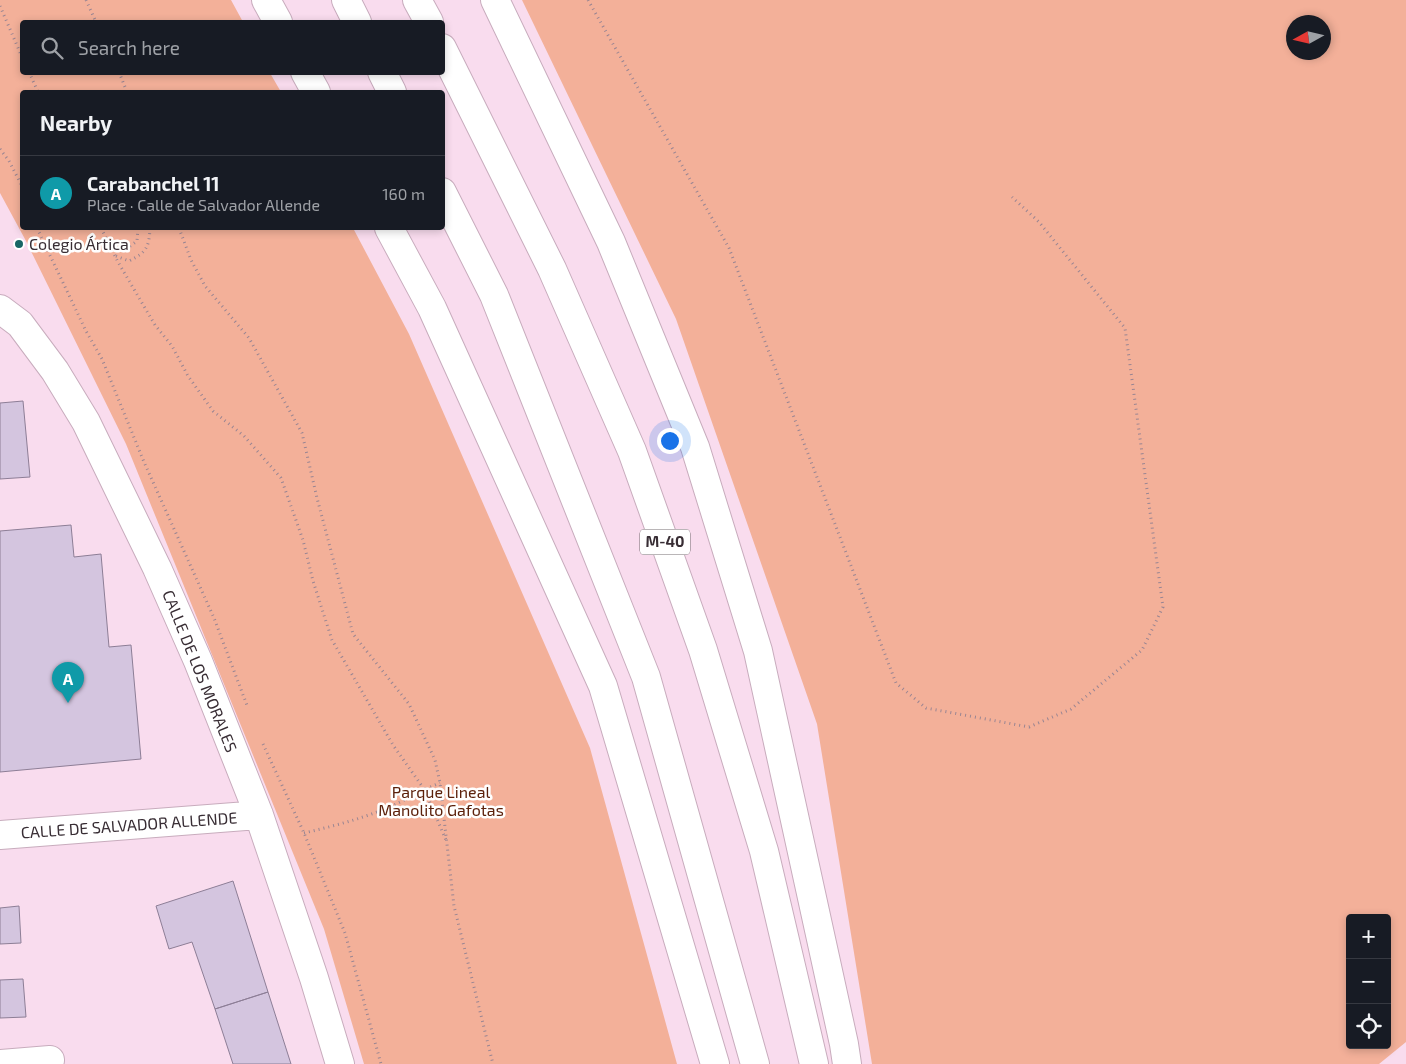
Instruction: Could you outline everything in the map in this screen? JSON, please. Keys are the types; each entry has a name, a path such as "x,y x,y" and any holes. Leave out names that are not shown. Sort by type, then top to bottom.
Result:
{"main road":[{"path":"266,0 277,20"},
{"path":"346,0 356,20"},
{"path":"417,0 429,20"},
{"path":"495,0 611,242 694,447 758,651 847,1064"},
{"name":"M-40","path":"445,54 552,269 632,451 703,650 764,851 814,1064"},
{"path":"307,75 315,90"},
{"path":"384,75 391,90"},
{"path":"445,198 494,295 646,677 755,1064"},
{"path":"389,230 432,308 603,686 715,1064"},
{"name":"CALLE DE LOS MORALES","path":"0,308 20,324 55,371 86,422 161,577 198,661 258,815 314,978 340,1064"},
{"name":"CALLE DE SALVADOR ALLENDE","path":"0,835 258,815"},
{"path":"1,1064 50,1060"}],"path":[{"path":"86,0 95,20"},
{"path":"588,0 729,248 896,683 926,708 1029,727 1071,709 1142,650 1163,607 1124,328 1039,222 1012,197"},
{"path":"0,6 20,52"},
{"path":"30,75 37,90"},
{"path":"120,75 126,90"},
{"path":"0,150 9,161 20,182"},
{"path":"38,230 86,331 102,359"},
{"path":"102,230 155,325 172,346 188,376 213,411 244,436 281,478 332,640 393,744 424,789 447,844"},
{"path":"108,240 119,249 129,247 137,241 138,230"},
{"path":"115,256 129,261 141,256 149,244 150,230"},
{"path":"180,230 191,260 205,286 249,338 302,433 353,634 409,704 435,760 440,784 454,906 492,1064"},
{"path":"304,833 346,823 393,805 424,789 440,784"}],"green space":[{"name":"Parque Lineal Manolito Gafotas","path":"0,0 231,0 242,20 20,20 20,75 271,75 280,90 20,90 20,230 0,193"},
{"path":"522,0 1406,0 1406,1042 1379,1064 872,1064 817,724 676,319"},
{"name":"Parque Lineal Manolito Gafotas","path":"20,230 354,230 409,334 590,748 677,1064 364,1064 324,929 126,444"}],"building":[{"path":"23,401 30,477 0,479 0,403"},
{"path":"71,525 74,557 101,554 109,647 131,645 141,759 0,772 0,531"},
{"path":"233,881 268,992 215,1009 192,942 169,949 156,906"},
{"path":"19,906 21,943 0,944 0,908"},
{"path":"23,979 26,1017 0,1018 0,980"},
{"path":"268,992 291,1064 233,1064 215,1009"}],"place":[{"name":"Colegio Ártica","path":"19,244"},
{"name":"Carabanchel 11","path":"68,703"}]}
